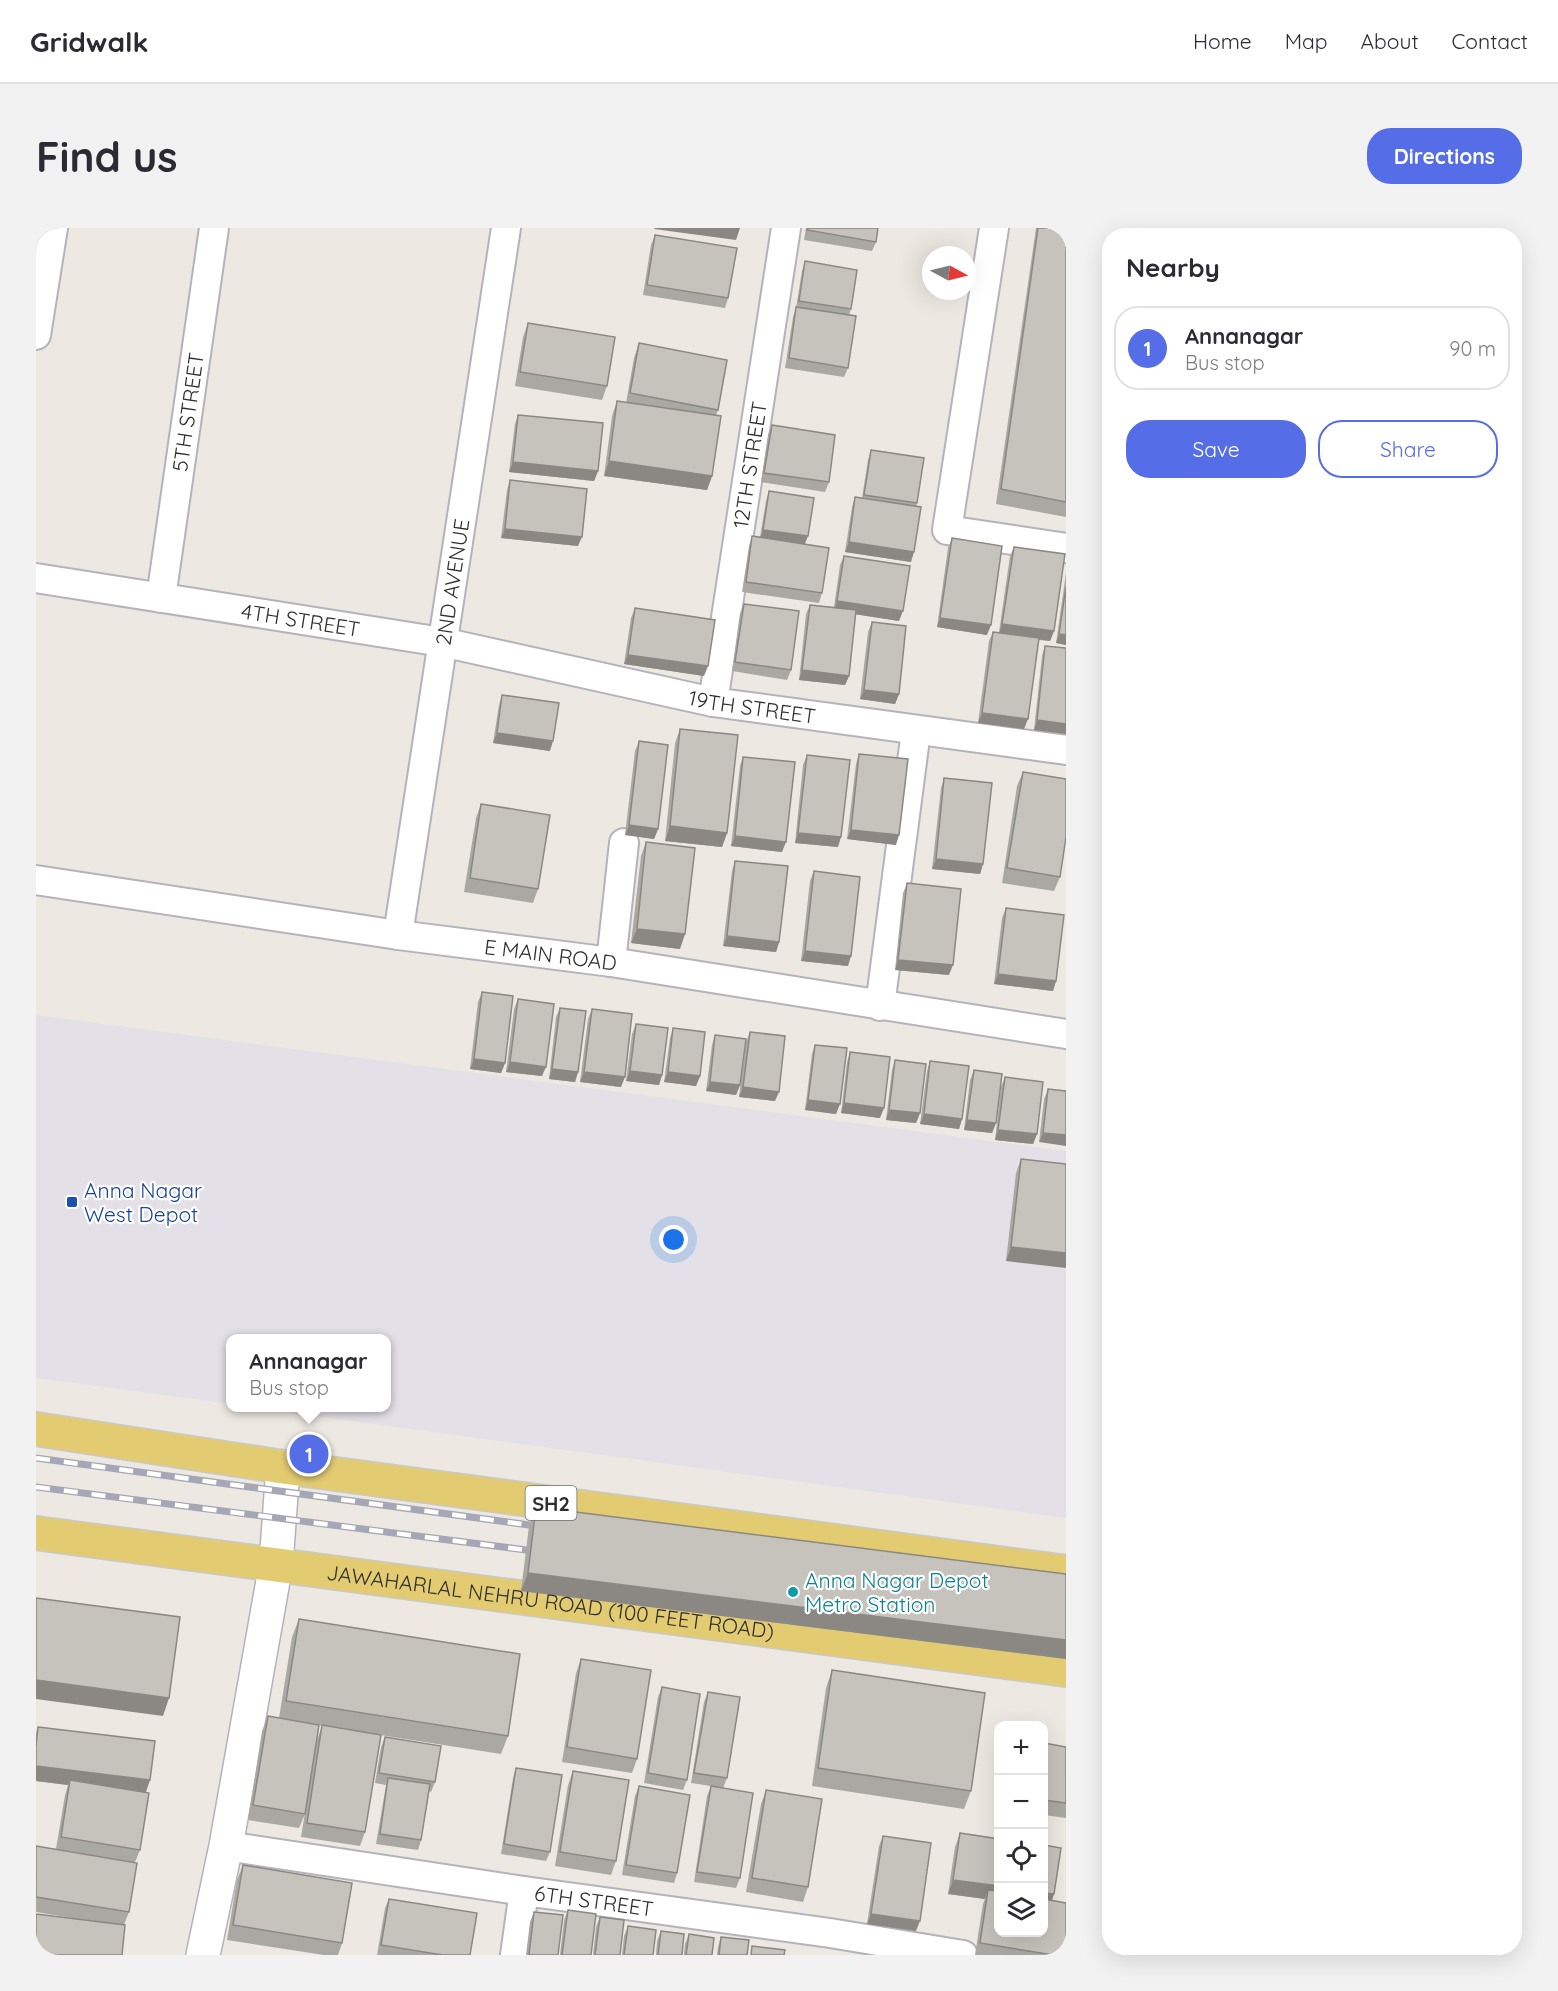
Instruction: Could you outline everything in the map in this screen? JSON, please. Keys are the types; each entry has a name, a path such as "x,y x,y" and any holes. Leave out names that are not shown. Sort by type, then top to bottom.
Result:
{"main road":[{"name":"SH2","path":"36,1429 283,1467 1066,1572"},
{"name":"JAWAHARLAL NEHRU ROAD (100 FEET ROAD)","path":"36,1533 1066,1670"}],"street":[{"path":"36,335 53,228"},
{"name":"5TH STREET","path":"161,598 214,228"},
{"name":"2ND AVENUE","path":"398,935 506,228"},
{"name":"12TH STREET","path":"713,702 786,228"},
{"path":"994,228 947,530 1066,548"},
{"path":"36,578 161,598"},
{"name":"4TH STREET","path":"161,598 442,642"},
{"name":"19TH STREET","path":"442,642 713,702 1066,750"},
{"path":"880,1006 916,731"},
{"path":"610,962 624,843"},
{"name":"E MAIN ROAD","path":"36,880 398,935 610,962 1066,1034"},
{"path":"203,1955 226,1846 276,1564 283,1467"},
{"name":"6TH STREET","path":"226,1846 524,1891 828,1944 963,1954"},
{"path":"515,1955 524,1891"}],"shaded area":[{"path":"36,1015 1066,1151 1066,1518 284,1412 391,1412 391,1334 226,1334 226,1403 36,1378"}],"building":[{"path":"808,228 878,228 876,242 807,230"},
{"path":"1038,228 1066,228 1066,502 1001,489"},
{"path":"655,235 737,248 728,298 647,285"},
{"path":"805,261 857,270 851,309 799,301"},
{"path":"796,307 856,316 848,368 789,358"},
{"path":"528,323 615,337 607,386 520,372"},
{"path":"639,343 727,360 718,410 630,393"},
{"path":"617,401 721,416 712,476 609,461"},
{"path":"518,415 603,423 598,471 513,462"},
{"path":"772,425 835,435 829,482 764,473"},
{"path":"871,450 924,458 917,503 864,495"},
{"path":"510,480 587,489 582,537 505,529"},
{"path":"769,491 814,498 808,536 763,530"},
{"path":"855,497 921,507 914,552 849,542"},
{"path":"752,536 829,548 822,593 746,582"},
{"path":"952,538 1002,546 991,625 940,618"},
{"path":"1014,547 1065,554 1054,631 1002,624"},
{"path":"844,556 910,566 903,611 837,601"},
{"path":"1066,587 1066,635 1059,634"},
{"path":"744,604 799,611 791,670 735,662"},
{"path":"810,605 856,610 849,676 802,670"},
{"path":"635,608 715,620 708,666 628,655"},
{"path":"872,622 906,626 899,694 864,690"},
{"path":"993,632 1039,638 1028,719 982,713"},
{"path":"1045,646 1066,648 1066,724 1037,720"},
{"path":"502,695 559,703 553,741 497,733"},
{"path":"680,729 738,735 727,833 670,826"},
{"path":"639,741 668,745 658,829 629,825"},
{"path":"859,754 908,759 899,835 851,830"},
{"path":"807,755 850,760 841,837 798,833"},
{"path":"743,757 795,762 786,842 735,836"},
{"path":"1023,772 1066,779 1066,837 1060,877 1007,868"},
{"path":"944,778 992,783 983,864 936,859"},
{"path":"481,804 550,815 538,889 470,878"},
{"path":"646,842 695,848 685,934 637,929"},
{"path":"735,861 788,866 779,942 727,936"},
{"path":"814,871 860,877 851,956 805,951"},
{"path":"907,883 961,889 953,965 898,960"},
{"path":"1006,908 1064,915 1056,981 998,974"},
{"path":"482,992 513,996 505,1063 474,1059"},
{"path":"518,999 554,1004 546,1067 510,1062"},
{"path":"560,1008 586,1011 578,1072 552,1069"},
{"path":"592,1009 632,1014 625,1077 584,1072"},
{"path":"636,1024 668,1028 662,1075 630,1071"},
{"path":"673,1028 705,1032 700,1076 668,1072"},
{"path":"750,1032 785,1036 779,1092 743,1087"},
{"path":"715,1035 746,1039 740,1085 710,1082"},
{"path":"815,1045 847,1048 840,1104 808,1100"},
{"path":"850,1052 890,1057 884,1108 844,1103"},
{"path":"895,1060 926,1064 920,1113 889,1110"},
{"path":"930,1061 969,1066 962,1119 924,1114"},
{"path":"974,1070 1002,1074 996,1123 967,1120"},
{"path":"1005,1077 1043,1082 1037,1134 998,1130"},
{"path":"1048,1089 1066,1091 1066,1135 1043,1133"},
{"path":"1021,1159 1066,1164 1066,1253 1011,1247"},
{"name":"Anna Nagar Depot Metro Station","path":"536,1507 1066,1574 1066,1640 528,1573"},
{"path":"36,1598 180,1617 169,1698 36,1680"},
{"path":"299,1619 520,1654 508,1736 286,1701"},
{"path":"581,1659 651,1670 637,1759 567,1747"},
{"path":"832,1670 985,1693 971,1791 818,1768"},
{"path":"662,1687 700,1694 687,1780 648,1773"},
{"path":"708,1692 740,1697 727,1778 694,1773"},
{"path":"268,1716 319,1725 305,1814 253,1805"},
{"path":"322,1725 381,1735 365,1832 307,1823"},
{"path":"38,1727 155,1741 150,1780 36,1766"},
{"path":"385,1737 441,1746 435,1782 379,1773"},
{"path":"1048,1744 1066,1747 1066,1803 1048,1801"},
{"path":"516,1768 562,1775 550,1852 504,1844"},
{"path":"573,1771 629,1780 616,1861 560,1852"},
{"path":"388,1778 430,1784 421,1840 380,1834"},
{"path":"70,1780 149,1793 140,1850 61,1837"},
{"path":"639,1786 690,1795 677,1873 626,1865"},
{"path":"711,1786 753,1793 740,1878 697,1872"},
{"path":"766,1790 822,1799 808,1887 752,1878"},
{"path":"960,1833 994,1838 994,1885 953,1880"},
{"path":"883,1836 931,1843 920,1921 871,1914"},
{"path":"36,1846 137,1863 129,1912 36,1897"},
{"path":"1048,1846 1061,1848 1054,1894 1048,1893"},
{"path":"243,1865 352,1883 342,1943 233,1925"},
{"path":"988,1890 994,1891 994,1937 1048,1937 1048,1900 1066,1903 1066,1955 980,1943"},
{"path":"389,1899 477,1913 470,1955 442,1955 381,1945"},
{"path":"568,1910 596,1914 591,1955 562,1955"},
{"path":"534,1912 563,1915 558,1955 529,1955"},
{"path":"36,1914 125,1925 122,1955 36,1955"},
{"path":"600,1917 624,1920 620,1955 595,1955"},
{"path":"628,1926 656,1930 653,1955 624,1955"},
{"path":"661,1931 684,1934 682,1955 658,1955"},
{"path":"689,1934 714,1938 712,1955 686,1955"},
{"path":"721,1937 749,1940 747,1955 719,1955"},
{"path":"752,1946 785,1950 784,1955 751,1955"}],"railway":[{"path":"36,1458 544,1527"},
{"path":"36,1487 542,1552"}],"place":[{"name":"Anna Nagar West Depot","path":"72,1202"},
{"name":"Annanagar","path":"309,1454"},
{"name":"Anna Nagar Depot Metro Station","path":"793,1592"}]}
